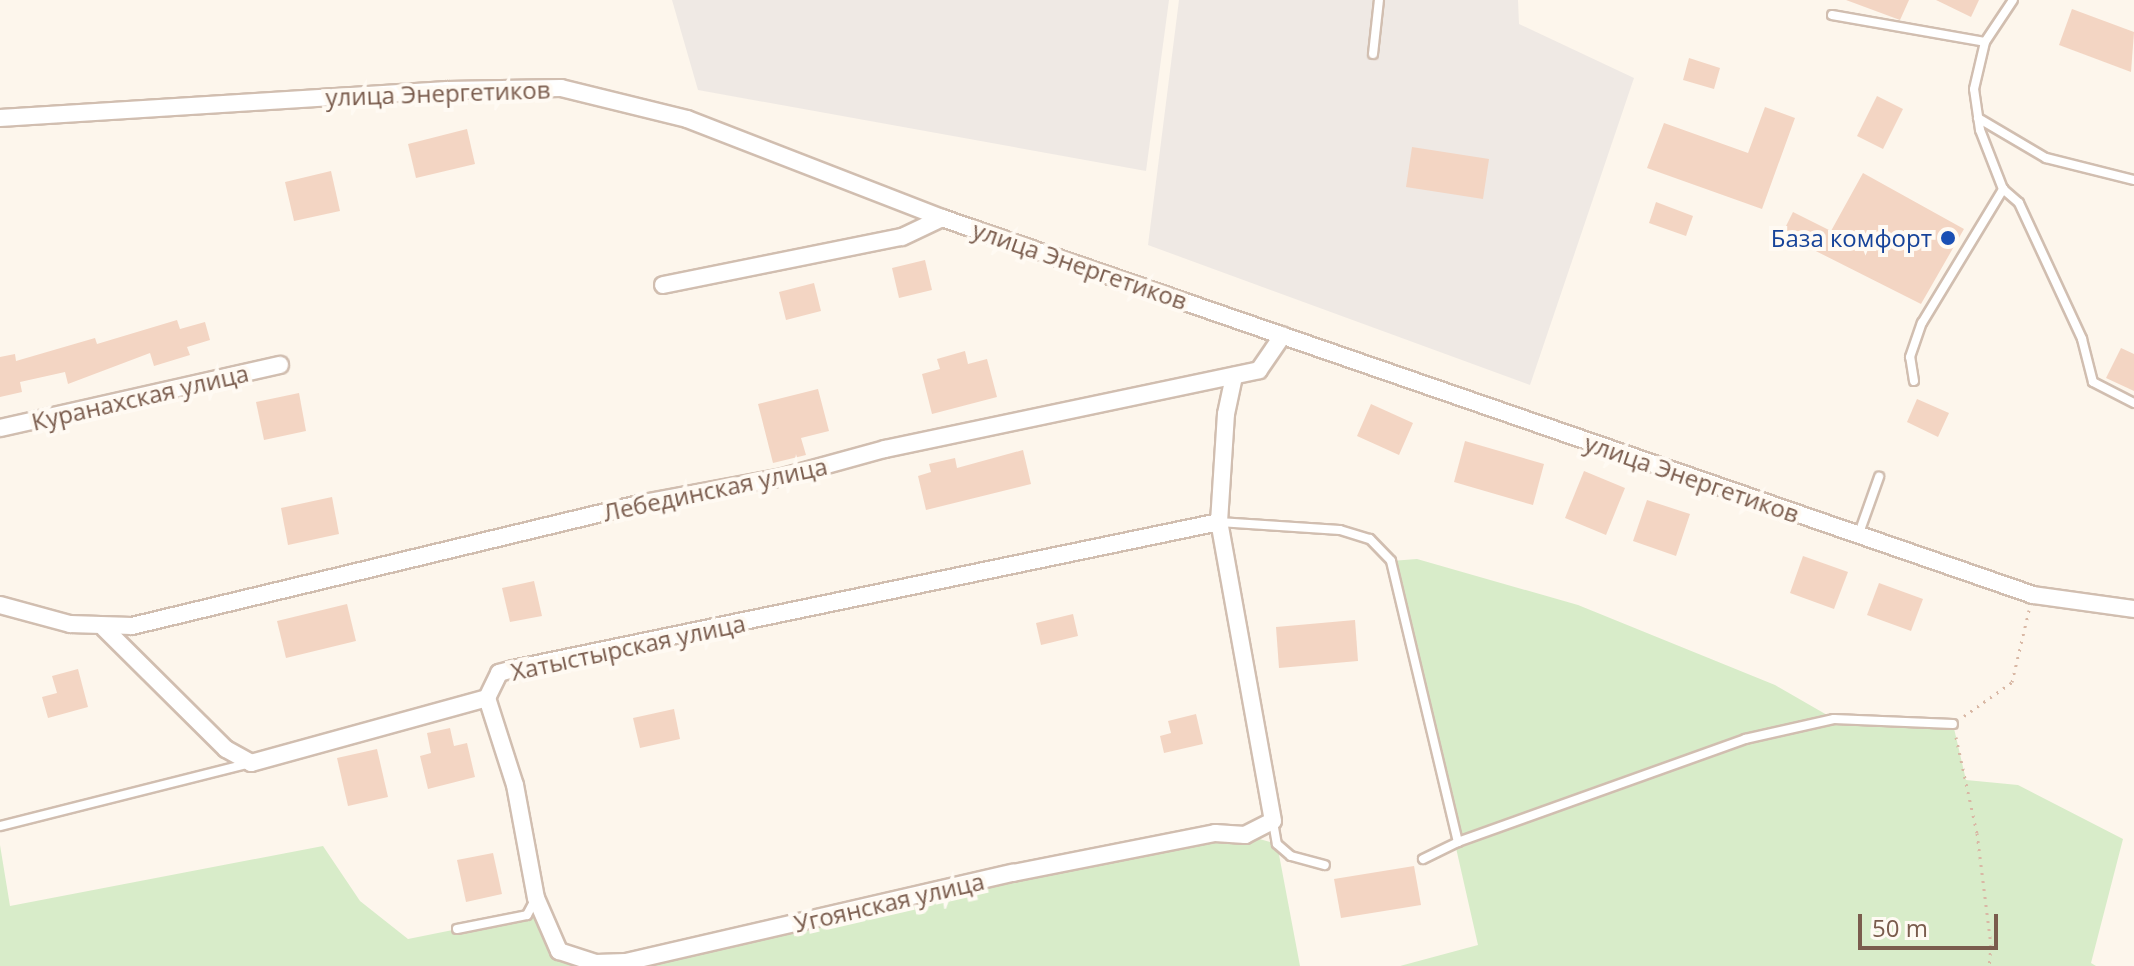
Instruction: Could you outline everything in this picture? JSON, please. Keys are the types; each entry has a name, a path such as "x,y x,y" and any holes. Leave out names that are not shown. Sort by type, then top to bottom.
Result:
{"street":[{"name":"улица Энергетиков","path":"0,118 447,90 561,88 687,119 942,218 2033,595 2134,609"},
{"path":"663,285 902,237 942,218"},
{"name":"Лебединская улица","path":"0,605 104,628 132,626 643,503 783,477 885,449 1259,370 1283,335"},
{"name":"Куранахская улица","path":"0,428 280,365"},
{"path":"1234,376 1226,414 1219,522 1273,821"},
{"name":"Хатыстырская улица","path":"251,763 487,698 499,673 513,669 1219,522"},
{"path":"104,628 226,749 251,763"},
{"path":"487,698 515,785 536,898"},
{"name":"Угоянская улица","path":"536,898 559,951 596,963 626,964 1013,873 1215,833 1245,835 1273,821"}],"lane":[{"path":"1373,54 1379,0"},
{"path":"2013,0 1985,42 1974,89 1978,118 2003,189 2019,203 2082,339 2093,382 2134,403"},
{"path":"1832,15 1985,42"},
{"path":"1978,118 2046,158 2134,180"},
{"path":"1914,381 1910,357 1922,323 2003,189"},
{"path":"1858,536 1879,477"},
{"path":"1219,522 1340,530 1370,539 1391,561 1458,842"},
{"path":"1423,859 1458,842 1745,739 1834,719 1953,724"},
{"path":"0,826 251,763"},
{"path":"1273,821 1277,844 1291,856 1325,865"},
{"path":"457,929 527,915 536,898"}],"path":[{"path":"1989,966 1991,945 1977,833 1953,724 2012,682 2033,595"}],"shaded area":[{"path":"672,0 1169,0 1146,171 698,90"},
{"path":"1179,0 1518,0 1519,24 1634,78 1530,385 1148,245"}],"green space":[{"path":"1417,559 1578,605 1775,685 1834,719 1953,724 1966,780 2018,785 2123,839 2091,963 2096,966 1400,966 1478,945 1391,561"},
{"path":"1245,835 1277,844 1300,966 0,966 0,845 10,906 323,846 360,901 408,939 527,915 536,898 559,951 596,963"}],"building":[{"path":"1846,0 1909,0 1900,20"},
{"path":"1936,0 1979,0 1971,17"},
{"path":"2072,9 2134,32 2131,72 2059,45"},
{"path":"1689,58 1720,68 1714,89 1683,80"},
{"path":"1877,96 1903,109 1883,149 1857,136"},
{"path":"1765,107 1795,118 1762,209 1647,168 1664,123 1748,153"},
{"path":"467,129 475,164 416,178 408,144"},
{"path":"1412,147 1489,159 1483,199 1406,187"},
{"path":"331,171 340,211 294,221 285,182"},
{"path":"1863,173 1964,229 1921,304 1782,234 1793,212 1831,231"},
{"path":"1656,202 1693,216 1686,236 1649,223"},
{"path":"925,260 932,290 899,298 892,268"},
{"path":"814,283 821,311 786,320 779,292"},
{"path":"177,320 180,329 205,322 210,340 187,347 190,355 154,366 150,353 68,384 65,372 20,382 22,392 0,397 0,357 15,354 16,361 95,338 97,344"},
{"path":"2121,348 2134,354 2134,391 2106,378"},
{"path":"965,351 968,364 987,359 997,397 932,414 922,374 940,369 937,359"},
{"path":"818,389 829,431 801,438 806,455 773,463 758,404"},
{"path":"299,393 306,431 264,440 256,402"},
{"path":"1917,399 1949,413 1938,437 1907,422"},
{"path":"1371,404 1413,423 1399,455 1357,436"},
{"path":"1465,441 1544,464 1533,505 1454,482"},
{"path":"1023,450 1031,484 926,510 918,476 931,472 929,464 955,458 957,468"},
{"path":"1584,471 1625,488 1606,535 1565,518"},
{"path":"332,497 339,534 288,545 281,508"},
{"path":"1647,500 1690,514 1676,556 1633,541"},
{"path":"1803,556 1848,572 1834,609 1790,593"},
{"path":"534,581 542,616 510,622 502,588"},
{"path":"1879,583 1923,599 1911,631 1867,615"},
{"path":"347,604 356,641 286,658 277,621"},
{"path":"1073,614 1078,636 1041,645 1036,623"},
{"path":"1355,620 1358,661 1279,668 1276,627"},
{"path":"78,669 88,707 48,718 42,697 57,693 52,676"},
{"path":"674,709 680,739 640,748 633,718"},
{"path":"1196,714 1203,744 1164,753 1160,736 1171,733 1168,721"},
{"path":"450,728 454,746 467,743 475,777 428,789 420,756 431,753 427,733"},
{"path":"377,749 388,797 348,806 337,758"},
{"path":"493,853 502,894 466,902 457,860"},
{"path":"1414,866 1421,905 1341,918 1334,879"}],"place":[{"name":"База комфорт","path":"1948,238"}]}
